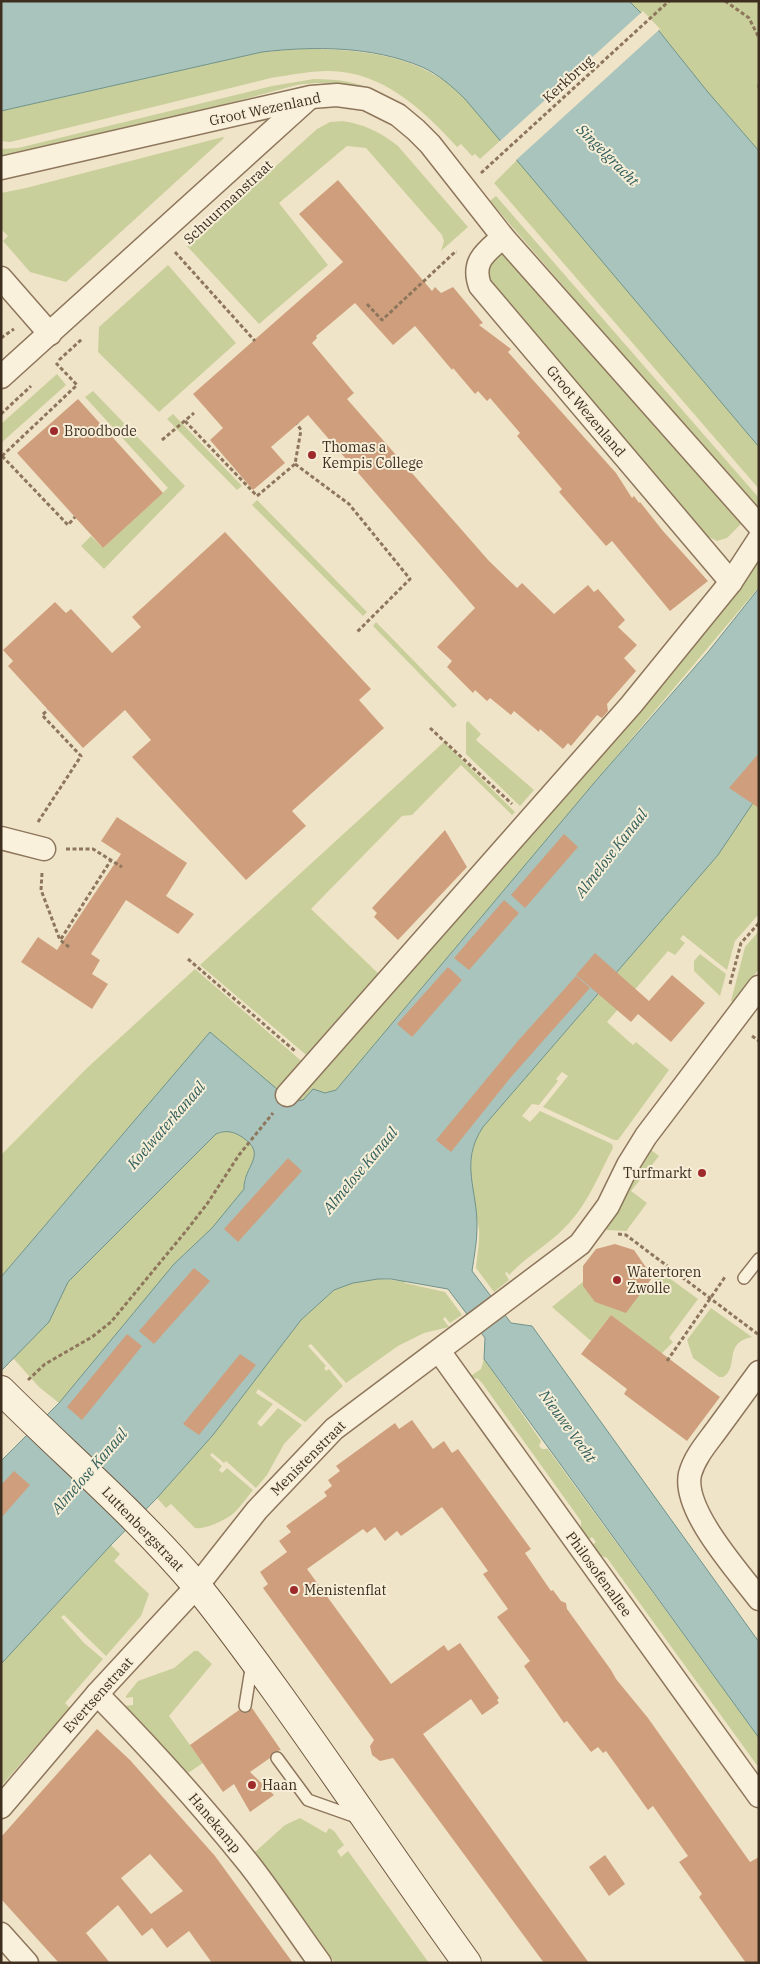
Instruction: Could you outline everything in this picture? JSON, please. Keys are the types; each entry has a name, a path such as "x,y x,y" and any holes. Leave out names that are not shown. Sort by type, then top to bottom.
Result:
{"main road":[{"name":"Luttenbergstraat","path":"4,1393 142,1525 197,1586"},
{"path":"197,1586 253,1659 467,1963"}],"street":[{"name":"Groot Wezenland","path":"1,168 311,97 337,95 366,99 398,115 430,144 504,237 759,526"},
{"name":"Schuurmanstraat","path":"1,377 311,97"},
{"path":"482,257 504,237"},
{"name":"Groot Wezenland","path":"482,257 477,270 480,286 731,582"},
{"path":"1,278 50,334"},
{"path":"288,1095 631,705 731,582 759,539"},
{"path":"1,838 34,846"},
{"path":"439,1351 580,1244 608,1206 628,1165 646,1136 759,987"},
{"name":"Menistenstraat","path":"197,1586 257,1510 334,1429 439,1351"},
{"name":"Philosofenallee","path":"439,1351 759,1796"},
{"path":"759,1372 698,1456 690,1475 690,1493 698,1516 759,1599"},
{"name":"Evertsenstraat","path":"1,1807 97,1694 197,1586"},
{"name":"Hanekamp","path":"97,1694 165,1765 208,1814 250,1866 320,1963"},
{"path":"1,1934 27,1963"}],"lane":[{"path":"744,1278 759,1259"},
{"path":"245,1706 253,1659"},
{"path":"277,1758 308,1800 367,1820"}],"path":[{"name":"Kerkbrug","path":"482,172 669,1"},
{"path":"725,1 749,18 759,38"},
{"path":"759,84 759,89"},
{"name":"Schuurmanstraat","path":"168,258 180,246"},
{"path":"175,251 255,340"},
{"path":"367,304 382,320 455,252 482,257"},
{"path":"52,367 88,334"},
{"path":"56,362 77,385 2,455 68,525 75,517"},
{"path":"1,414 32,384"},
{"path":"162,440 194,413"},
{"path":"185,421 257,496 295,464 301,430 297,424"},
{"path":"295,464 349,504 410,579 357,632"},
{"path":"48,710 42,715 81,756 34,846 41,890 60,940 69,947"},
{"path":"430,728 529,820"},
{"path":"34,846 93,849 122,868"},
{"path":"60,940 110,860"},
{"path":"188,959 313,1066"},
{"path":"4,1393 21,1386 45,1364 92,1337 111,1322 197,1218 248,1143 288,1095"},
{"path":"594,1226 607,1236 608,1234 626,1235 759,1336"},
{"path":"667,1361 727,1274"}],"green space":[{"path":"629,1 759,1 759,151 707,91 659,31"},
{"path":"302,49 362,52 402,61 420,68 438,77 455,89 501,140 480,159 475,154 472,156 461,144 457,147 416,107 384,85 348,73 328,71 307,72 271,78 10,142 1,141 1,111 262,52"},
{"path":"314,79 349,82 382,94 361,87 340,84 297,85 19,159 1,161 1,149 18,148 272,86"},
{"path":"342,121 372,129 398,146 468,227 441,251 444,241 442,235 366,148 347,146 279,203 328,265 259,324 187,246 317,129 330,122"},
{"path":"223,137 66,282 30,272 3,241 8,236 1,229 1,193"},
{"path":"517,160 759,447 759,489 494,183"},
{"path":"496,196 759,498 759,510 719,467 490,201"},
{"path":"500,249 744,521 727,538 717,541 705,535 487,279 487,274"},
{"path":"168,265 236,343 159,412 98,352 99,327"},
{"path":"57,374 66,385 1,443 1,424"},
{"path":"93,391 185,486 104,569 81,546 91,536 103,548 168,488 85,397"},
{"path":"173,414 242,486 237,490 167,419"},
{"path":"257,500 367,612 363,616 252,505"},
{"path":"759,557 759,587 336,1090 325,1093 313,1089 303,1100 291,1101"},
{"path":"376,622 457,705 453,708 373,626"},
{"path":"468,721 481,734 476,740 534,790 520,806 466,754 466,723"},
{"path":"444,742 515,812 512,815 461,765 412,815 402,816 311,909 381,976 311,1059 200,965"},
{"path":"759,794 759,914 735,941 727,970 683,935 680,939 685,943 675,955 668,951 607,1022 633,1045 636,1042 669,1070 618,1140 614,1140 543,1107 568,1076 562,1072 556,1079 558,1081 539,1105 532,1104 522,1116 530,1122 540,1111 612,1144 613,1148 589,1196 577,1214 556,1236 509,1275 507,1272 505,1273 509,1280 494,1292 476,1268 479,1229 472,1190 471,1164 473,1151 483,1127 718,855"},
{"path":"759,931 759,969 733,1003 731,1001 745,947"},
{"path":"700,954 726,974 720,996 694,971 694,961"},
{"path":"195,969 306,1065 280,1092 210,1032 1,1277 1,1155 87,1068"},
{"path":"227,1131 245,1138 252,1145 256,1154 244,1180 244,1189 212,1228 174,1264 59,1403 39,1387 13,1358 49,1322 68,1282 216,1134"},
{"path":"651,1150 659,1156 631,1191 647,1203 628,1231 606,1230"},
{"path":"661,1272 698,1299 669,1338 673,1342 661,1354 611,1315 591,1341 552,1307 590,1276 648,1288"},
{"path":"378,1279 404,1281 405,1283 445,1292 462,1315 450,1323 445,1317 443,1319 449,1327 424,1333 398,1346 346,1383 311,1344 308,1346 326,1366 324,1368 326,1371 329,1369 343,1386 305,1422 258,1389 256,1393 273,1404 257,1423 261,1427 278,1408 302,1425 284,1444 267,1475 256,1488 226,1461 224,1463 212,1453 210,1455 222,1466 219,1470 222,1473 227,1468 253,1490 238,1509 222,1521 210,1526 195,1528 171,1504 166,1508 157,1498 213,1435 301,1320 334,1290 353,1283"},
{"path":"711,1308 752,1337 737,1344 728,1373 723,1377 719,1377 693,1358 687,1340"},
{"path":"484,1359 541,1441 539,1446 542,1449 547,1448 759,1738 759,1768 607,1558 598,1555 591,1546 596,1542 592,1537 588,1540 581,1531 581,1521 482,1383 478,1379 469,1377 481,1369"},
{"path":"111,1545 120,1554 114,1561 149,1594 141,1616 106,1656 64,1615 61,1617 84,1643 103,1659 65,1703 70,1708 1,1786 1,1664"},
{"path":"194,1651 198,1651 212,1664 169,1716 203,1763 188,1773 123,1706 133,1705 133,1697 126,1698 126,1696 138,1681 174,1668"},
{"path":"300,1818 326,1833 329,1828 334,1831 344,1845 337,1851 341,1857 348,1851 429,1963 335,1963 255,1852 285,1825"}],"water":[{"name":"Singelgracht","path":"1,1 629,1 659,31 707,91 759,151 759,447 465,99 434,73 403,60 364,51 343,49 282,50 262,52 1,111"},
{"path":"759,588 759,794 718,855 483,1127 472,1153 471,1177 477,1214 476,1244 472,1271 511,1323 532,1326 759,1642 759,1738 484,1359 485,1338 448,1289 391,1279 353,1283 334,1290 301,1320 213,1435 157,1498 1,1664 1,1461 59,1403 174,1264 212,1228 244,1189 247,1174 253,1161 254,1149 250,1143 235,1133 223,1132 216,1134 68,1282 49,1322 1,1371 1,1277 210,1032 291,1101 303,1100 313,1089 325,1093 336,1090 594,783 708,652"}],"pier":[{"path":"643,11 660,29 515,161 499,142"}],"building":[{"path":"338,180 432,291 435,287 441,293 453,287 483,323 479,325 511,349 508,352 616,473 632,498 634,496 640,502 708,581 670,611 612,541 606,546 559,492 562,489 517,436 520,433 490,398 487,401 478,391 475,394 415,326 393,345 355,303 316,336 317,338 312,343 354,393 347,399 489,561 517,588 522,583 554,614 588,585 594,592 598,589 625,620 618,627 637,645 624,658 636,671 607,704 608,711 602,718 597,715 571,746 568,743 563,749 540,729 539,732 514,711 511,715 490,698 487,701 475,690 473,693 447,667 452,661 437,647 475,608 308,415 271,447 285,463 253,490 210,440 223,428 193,394 343,262 299,214"},
{"path":"78,399 163,493 103,548 17,453"},
{"path":"225,532 371,689 359,700 384,728 292,811 306,826 246,880 132,757 151,740 125,710 83,748 8,666 13,661 3,650 55,602 66,613 71,609 112,653 141,627 132,617"},
{"path":"759,753 759,808 729,788"},
{"path":"117,817 187,863 166,896 194,914 178,934 126,900 91,954 100,960 92,974 108,984 92,1009 21,962 38,937 57,950 121,854 101,841"},
{"path":"445,830 467,867 398,940 374,917 377,913 372,908"},
{"path":"564,834 578,847 525,908 511,895"},
{"path":"504,900 519,913 469,970 454,958"},
{"path":"595,953 649,1001 672,975 705,1003 671,1042 638,1014 631,1022 576,975"},
{"path":"448,967 462,980 412,1037 397,1024"},
{"path":"576,976 590,988 511,1077 451,1152 436,1140 517,1042"},
{"path":"288,1158 302,1171 238,1242 224,1229"},
{"name":"Watertoren Zwolle","path":"615,1244 634,1250 645,1266 655,1274 626,1313 595,1302 583,1286 583,1266 596,1249"},
{"path":"194,1268 210,1281 154,1344 139,1331"},
{"path":"611,1315 720,1397 687,1441 624,1394 627,1389 581,1354"},
{"path":"127,1334 142,1346 82,1420 67,1407"},
{"path":"240,1354 256,1365 199,1435 183,1424"},
{"path":"412,1420 433,1449 444,1441 452,1453 458,1449 531,1549 525,1553 551,1591 553,1590 561,1601 566,1603 567,1609 616,1679 648,1718 750,1862 759,1857 759,1963 746,1963 699,1897 702,1894 679,1862 688,1856 653,1806 648,1810 606,1751 603,1753 598,1747 591,1752 567,1721 564,1723 524,1666 530,1661 497,1617 508,1609 483,1574 488,1571 442,1507 401,1536 397,1531 385,1541 375,1527 367,1533 363,1529 307,1569 391,1684 444,1645 448,1651 460,1643 499,1698 497,1700 499,1703 482,1715 471,1699 423,1734 589,1963 544,1963 393,1758 380,1761 372,1755 370,1746 374,1740 263,1588 268,1584 260,1572 287,1552 279,1541 291,1532 286,1526 327,1496 324,1492 332,1486 328,1480 340,1471 336,1466 395,1423 399,1429"},
{"path":"14,1471 30,1485 1,1518 1,1485"},
{"path":"252,1708 281,1750 273,1752 270,1758 250,1772 274,1795 250,1812 234,1784 223,1792 190,1745 239,1710 247,1713"},
{"path":"97,1729 130,1760 215,1856 293,1963 212,1963 189,1931 167,1948 152,1928 142,1936 118,1905 86,1933 110,1963 59,1963 1,1899 1,1837","holes":["150,1854 183,1891 151,1914 121,1878"]},
{"path":"605,1855 625,1884 609,1896 589,1867"}],"place":[{"name":"Broodbode","path":"54,431"},
{"name":"Thomas a Kempis College","path":"312,455"},
{"name":"Turfmarkt","path":"702,1173"},
{"name":"Watertoren Zwolle","path":"617,1280"},
{"name":"Menistenflat","path":"294,1590"},
{"name":"Haan","path":"252,1785"}],"water label":[{"name":"Almelose Kanaal","path":"611,853"},
{"name":"Koelwaterkanaal","path":"166,1125"},
{"name":"Almelose Kanaal","path":"360,1170"},
{"name":"Nieuwe Vecht","path":"568,1426"},
{"name":"Almelose Kanaal","path":"89,1471"}]}
